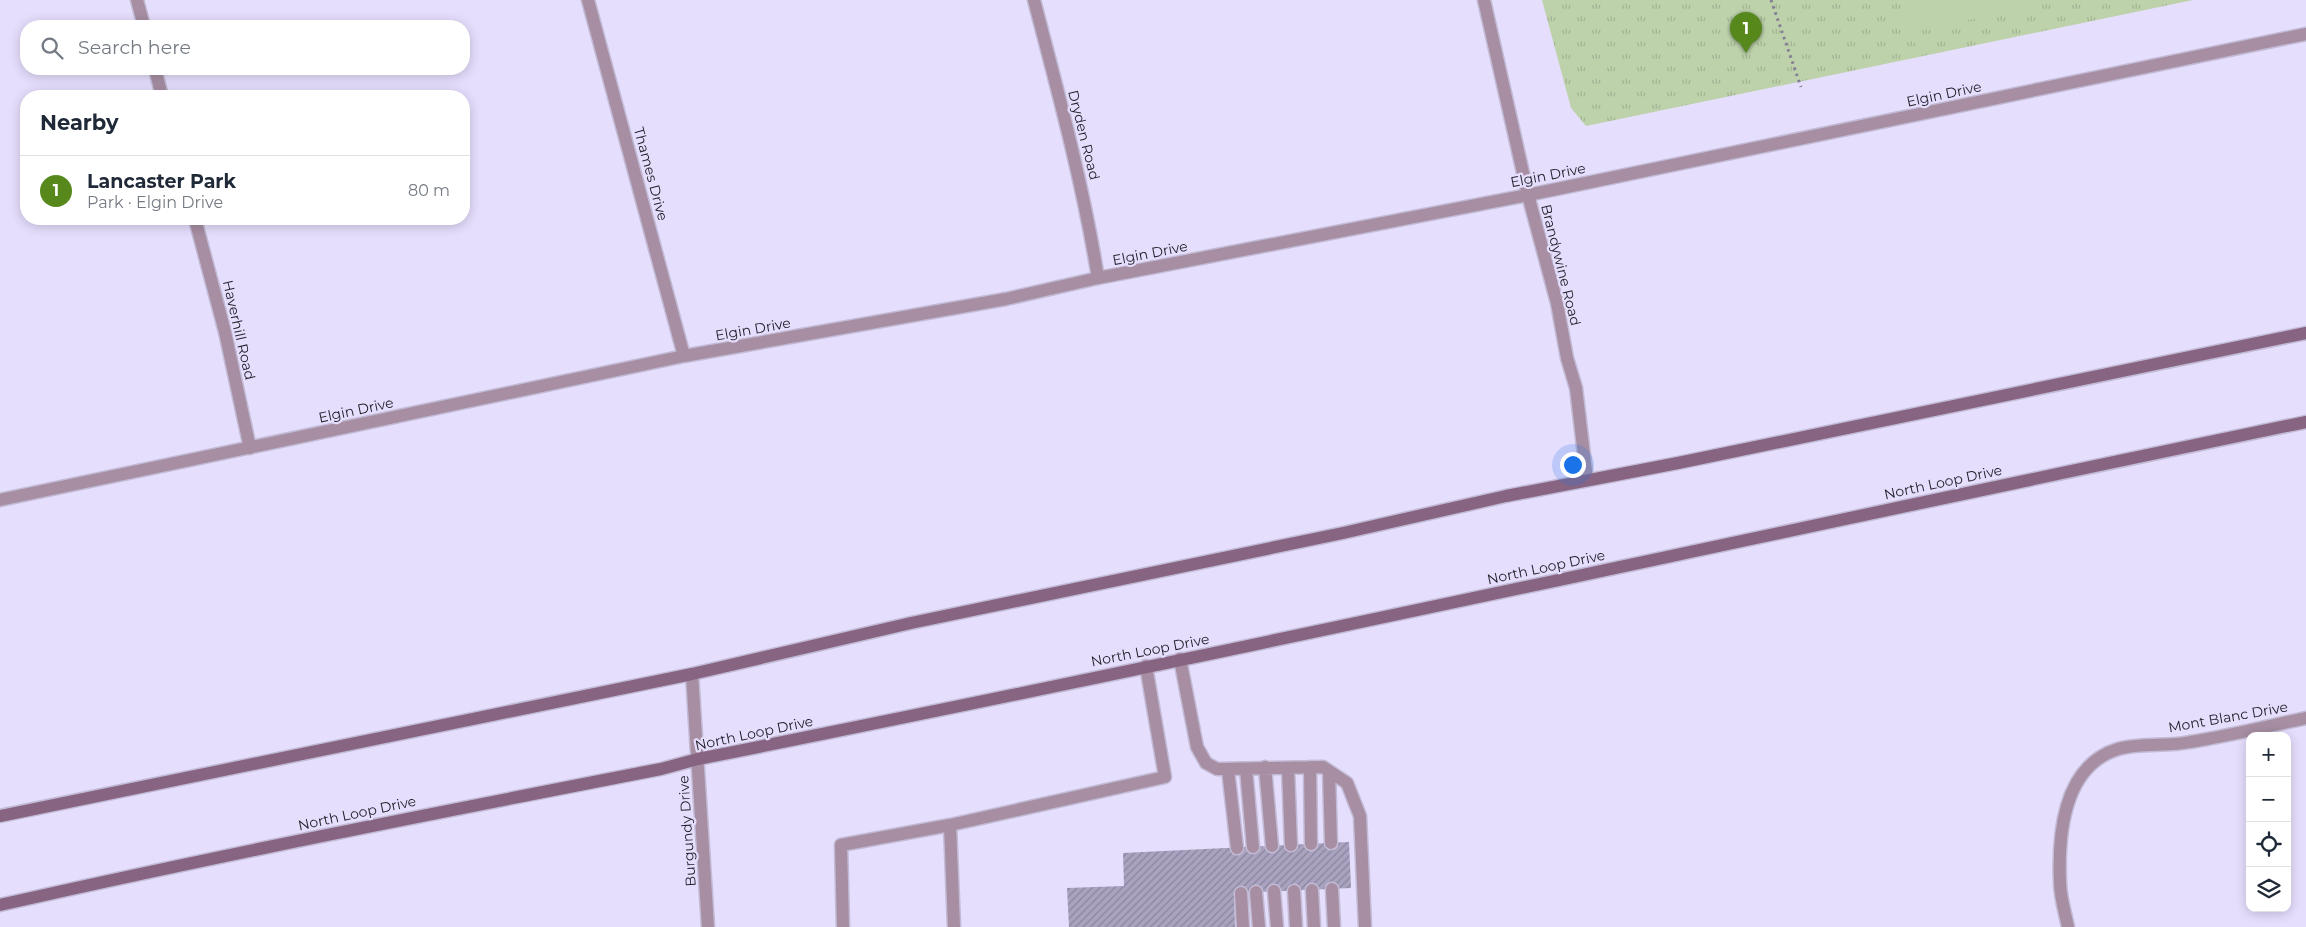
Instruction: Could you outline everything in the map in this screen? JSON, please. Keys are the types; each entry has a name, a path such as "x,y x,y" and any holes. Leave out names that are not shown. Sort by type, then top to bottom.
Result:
{"main road":[{"path":"0,816 692,674 911,623 1587,480 2306,334"},
{"name":"North Loop Drive","path":"0,905 415,816 661,769 698,759 974,704 1146,666 1268,643 1891,508 2306,422"}],"street":[{"path":"137,0 142,20"},
{"name":"Thames Drive","path":"588,0 684,356"},
{"name":"Dryden Road","path":"1034,0 1075,158 1090,226 1098,278"},
{"name":"Brandywine Road","path":"1484,0 1528,195 1557,303 1567,358 1576,388 1587,480"},
{"name":"Elgin Drive","path":"0,500 684,356 1006,299 1098,278 1528,195 2306,34"},
{"path":"157,75 160,90"},
{"name":"Haverhill Road","path":"197,225 225,332 250,448"},
{"path":"1180,659 1197,747 1206,763 1217,769 1228,770 1266,767 1323,767 1347,784 1360,816 1364,927"},
{"path":"843,927 840,845 950,825 1165,777 1146,666"},
{"name":"Burgundy Drive","path":"692,674 708,927"},
{"name":"Mont Blanc Drive","path":"2068,927 2060,883 2062,818 2074,788 2091,765 2117,750 2134,746 2188,743 2306,718"},
{"path":"1266,767 1272,846"},
{"path":"1310,767 1311,844"},
{"path":"1246,768 1252,847"},
{"path":"1288,768 1291,845"},
{"path":"1228,770 1237,848"},
{"path":"1329,771 1331,843"},
{"path":"950,825 954,927"},
{"path":"1332,889 1334,927"},
{"path":"1294,890 1296,927"},
{"path":"1312,890 1314,927"},
{"path":"1274,891 1277,927"},
{"path":"1256,892 1258,927"},
{"path":"1241,893 1243,927"}],"path":[{"path":"1771,0 1801,86"}],"green space":[{"path":"1542,0 2193,0 1586,126 1571,108"},
{"path":"1902,0 2062,0 1909,33"}],"building":[{"path":"1349,842 1351,888 1234,893 1235,927 1069,927 1067,888 1124,886 1123,853"}],"place":[{"name":"Lancaster Park","path":"1746,53"}]}
